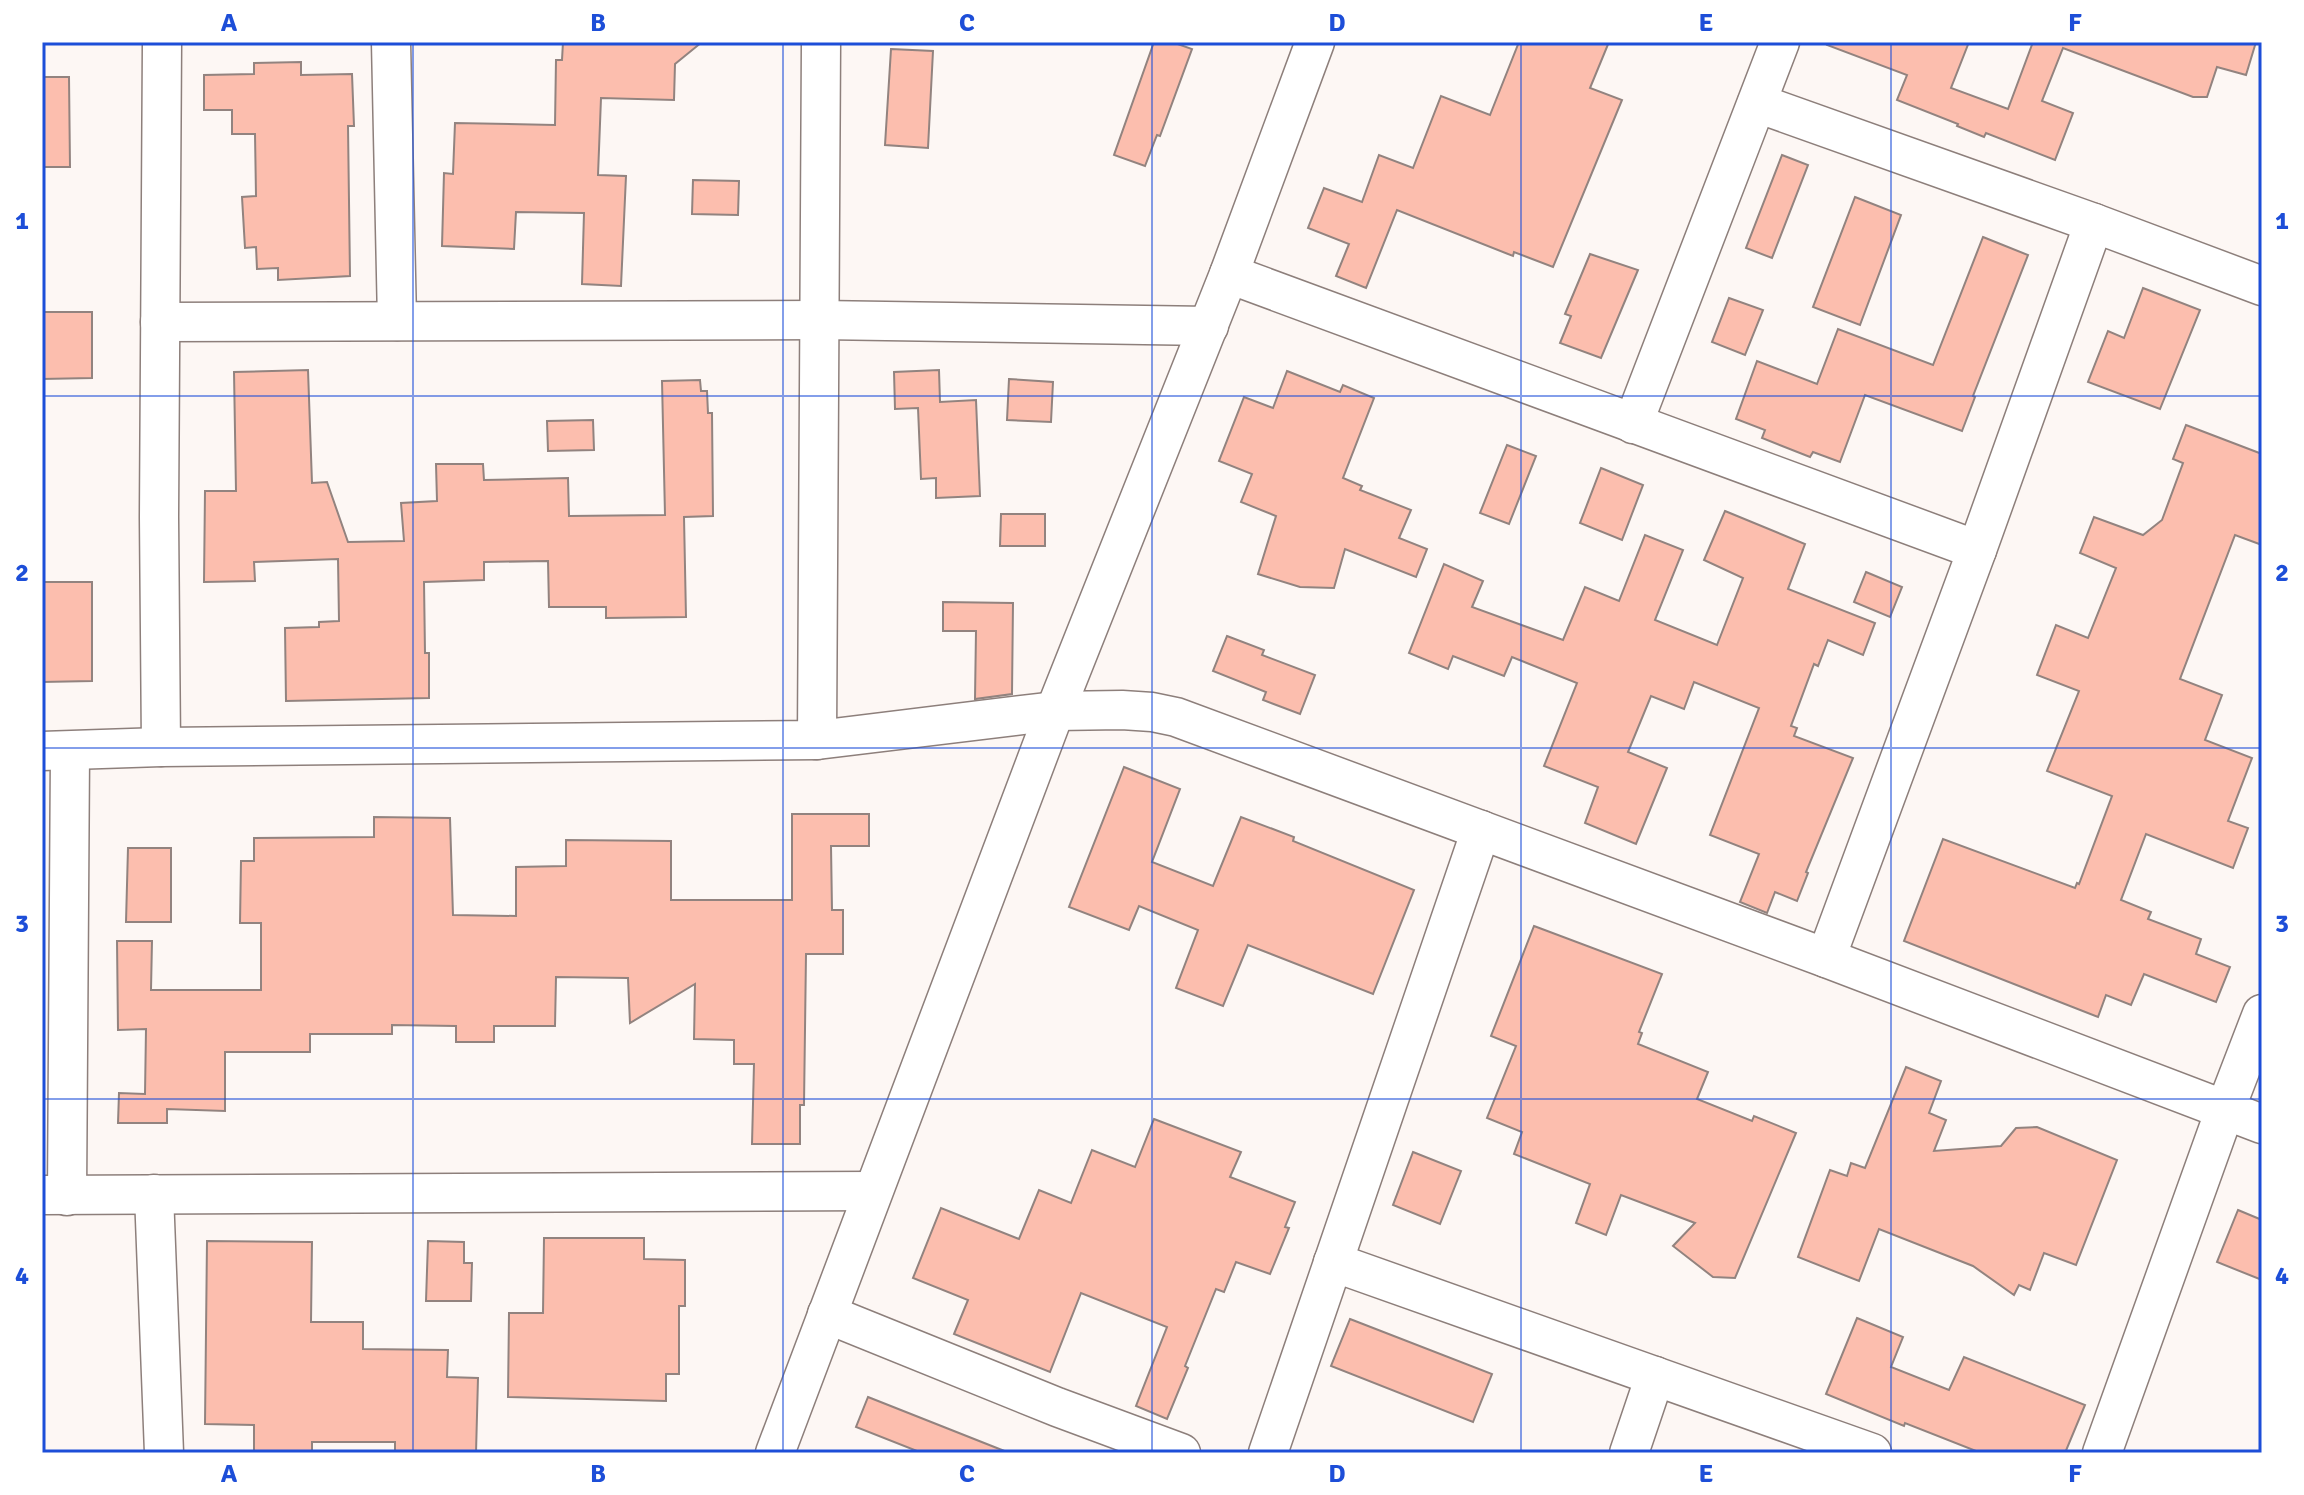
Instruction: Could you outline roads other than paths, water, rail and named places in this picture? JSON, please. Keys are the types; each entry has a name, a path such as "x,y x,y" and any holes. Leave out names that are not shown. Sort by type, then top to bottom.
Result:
{"street":[{"path":"161,747 162,42"},
{"path":"391,42 397,321"},
{"path":"817,740 821,42"},
{"path":"775,1453 1055,711 1209,326 1315,42"},
{"path":"1633,424 1780,42"},
{"path":"1757,103 2262,286"},
{"path":"1826,958 2094,223"},
{"path":"1229,274 1977,550"},
{"path":"160,322 820,320 1209,326"},
{"path":"873,1191 55,1195 56,752 161,747 817,740 1055,711 1152,712 1176,717 1826,958 2262,1124"},
{"path":"1268,1453 1481,830"},
{"path":"2102,1453 2262,1014"},
{"path":"154,1194 164,1453"},
{"path":"1333,1262 1872,1453"},
{"path":"827,1314 1057,1407 1181,1453"},
{"path":"1629,1453 1655,1376"}]}
